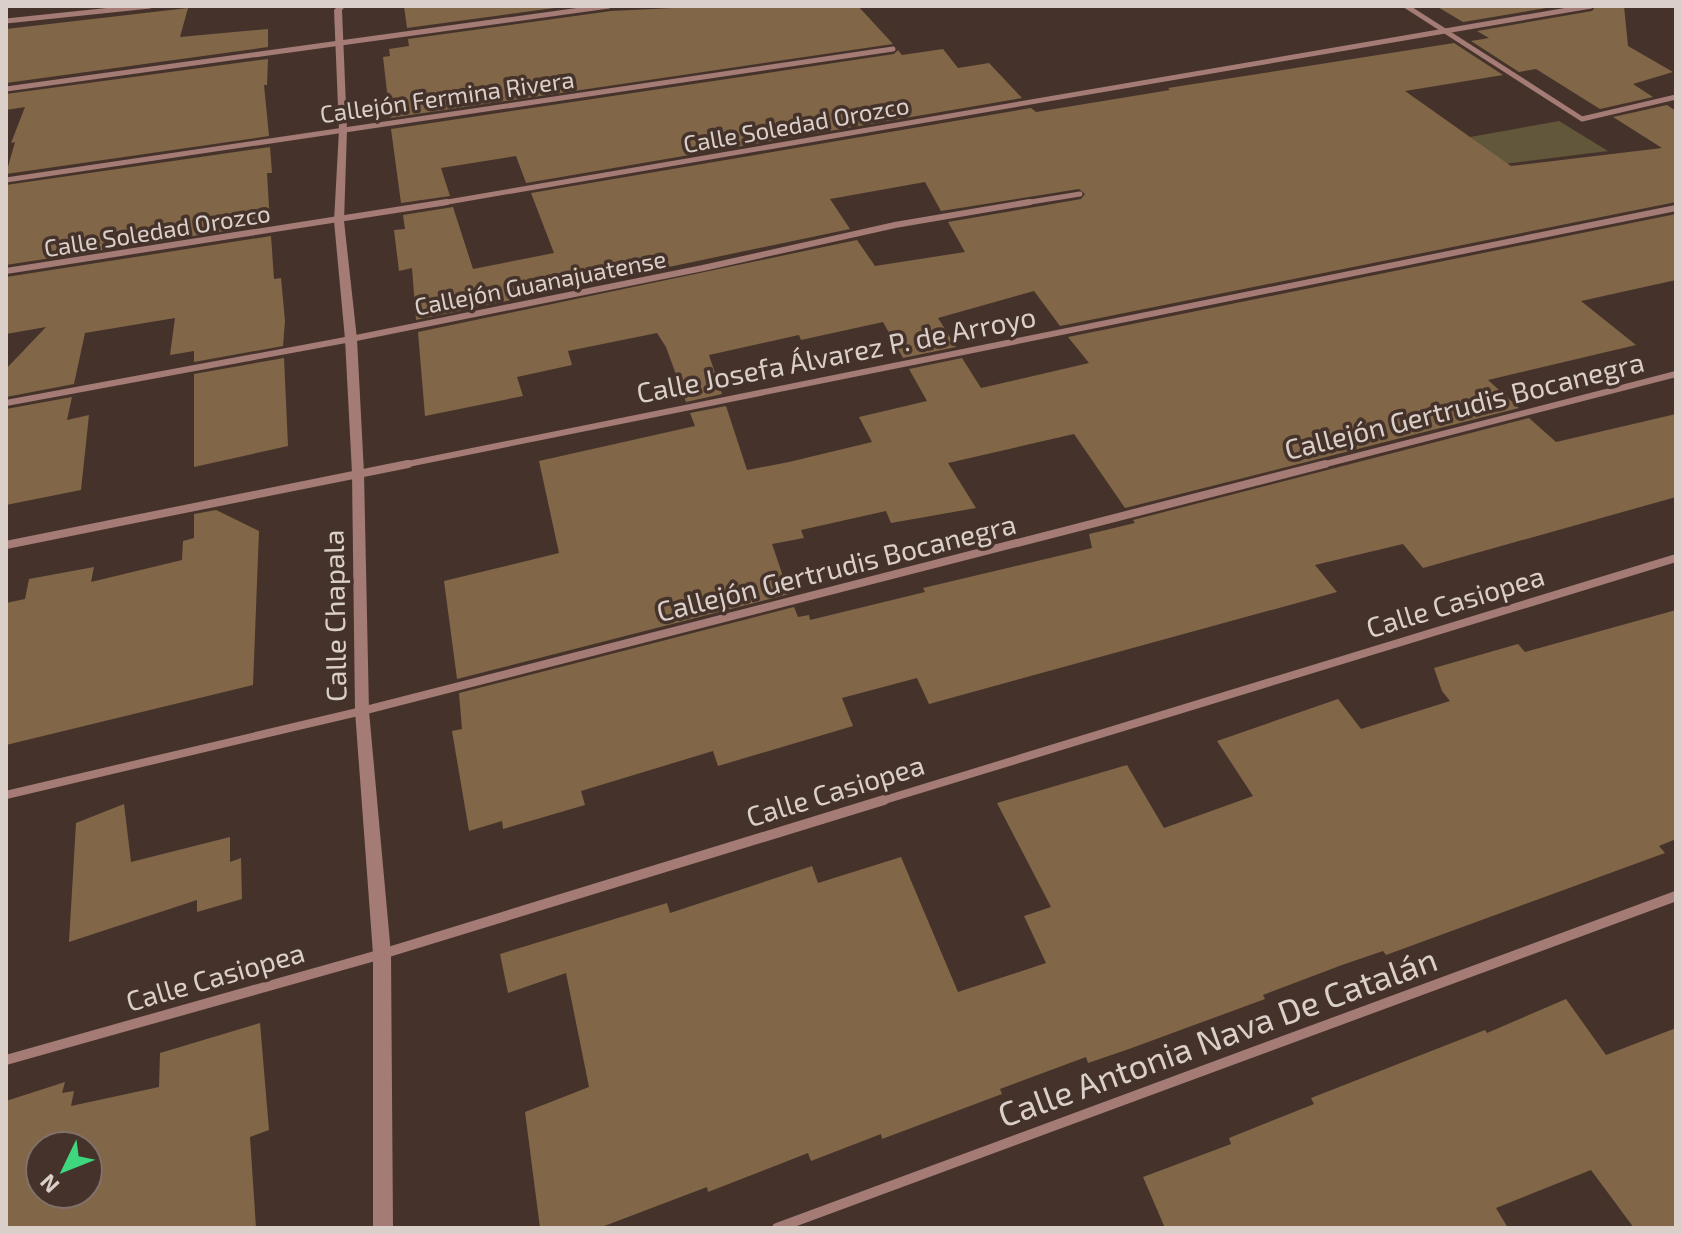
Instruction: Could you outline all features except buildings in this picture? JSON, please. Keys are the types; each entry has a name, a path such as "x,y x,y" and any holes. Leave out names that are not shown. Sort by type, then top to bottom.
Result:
{"street":[{"path":"6,21 150,6"},
{"name":"Calle Chapala","path":"342,6 338,10 337,43 343,130 339,221 351,339 358,473 362,711 382,954 383,1228"},
{"path":"6,89 609,6"},
{"path":"1406,6 1582,119 1676,97"},
{"name":"Calle Soledad Orozco","path":"6,271 339,221 1591,6"},
{"name":"Callejón Fermina Rivera","path":"6,180 893,49"},
{"name":"Callejón Guanajuatense","path":"6,403 351,339 703,268 895,225 1080,194"},
{"name":"Calle Josefa Álvarez P. de Arroyo","path":"6,545 1676,208"},
{"name":"Callejón Gertrudis Bocanegra","path":"6,795 362,711 1676,374"},
{"name":"Calle Casiopea","path":"6,1060 382,954 1676,558"},
{"name":"Calle Antonia Nava De Catalán","path":"777,1228 1676,896"}],"shaded area":[{"path":"1559,121 1608,151 1423,174 1403,149"}]}
